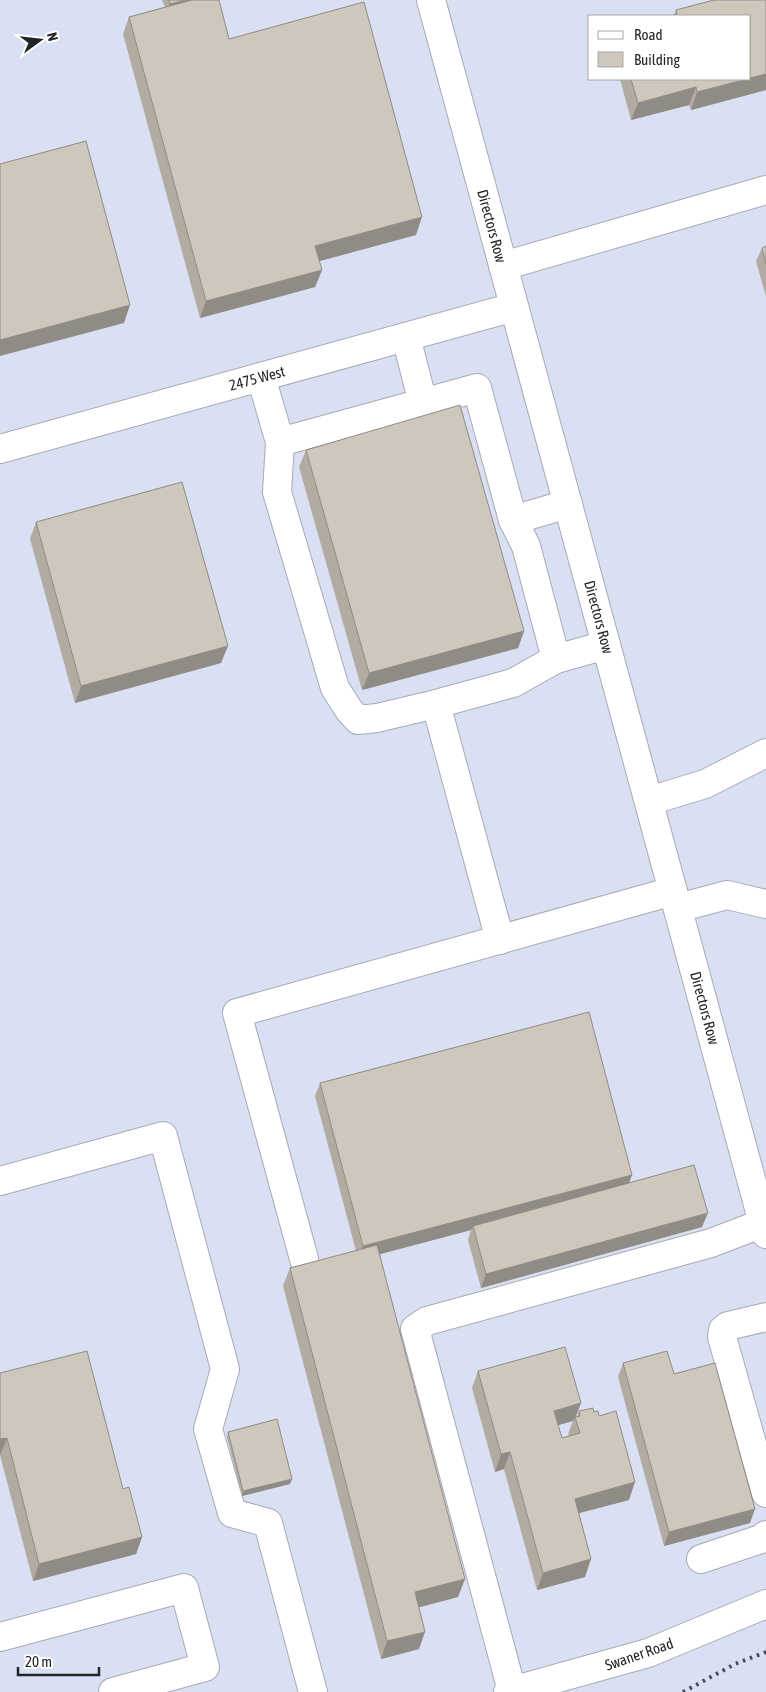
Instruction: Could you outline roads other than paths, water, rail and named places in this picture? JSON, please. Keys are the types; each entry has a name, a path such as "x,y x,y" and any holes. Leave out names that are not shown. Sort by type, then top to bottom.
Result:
{"street":[{"name":"Directors Row","path":"431,0 764,1229"},
{"path":"503,266 766,190"},
{"name":"2475 West","path":"0,449 514,307"},
{"path":"406,337 423,403"},
{"path":"261,377 280,442 277,492 335,688 358,720 377,718 436,704 513,682 556,659 606,645"},
{"path":"280,442 477,388 513,520 526,546 556,659"},
{"path":"513,520 568,504"},
{"path":"436,704 500,940"},
{"path":"649,801 705,784 766,753"},
{"path":"304,1259 237,1013 500,940 676,899 727,895 766,904"},
{"path":"0,1181 163,1136 225,1369 208,1429 232,1513 268,1523 313,1692"},
{"path":"510,1691 415,1329 427,1321 764,1229"},
{"path":"764,1476 722,1337 723,1330 728,1326 766,1318"},
{"path":"701,1559 762,1539 766,1535"},
{"path":"0,1637 184,1588 205,1667 113,1692"},
{"name":"Swaner Road","path":"510,1691 648,1653 766,1604"}],"railway":[{"path":"683,1692 735,1664 766,1652"}]}
